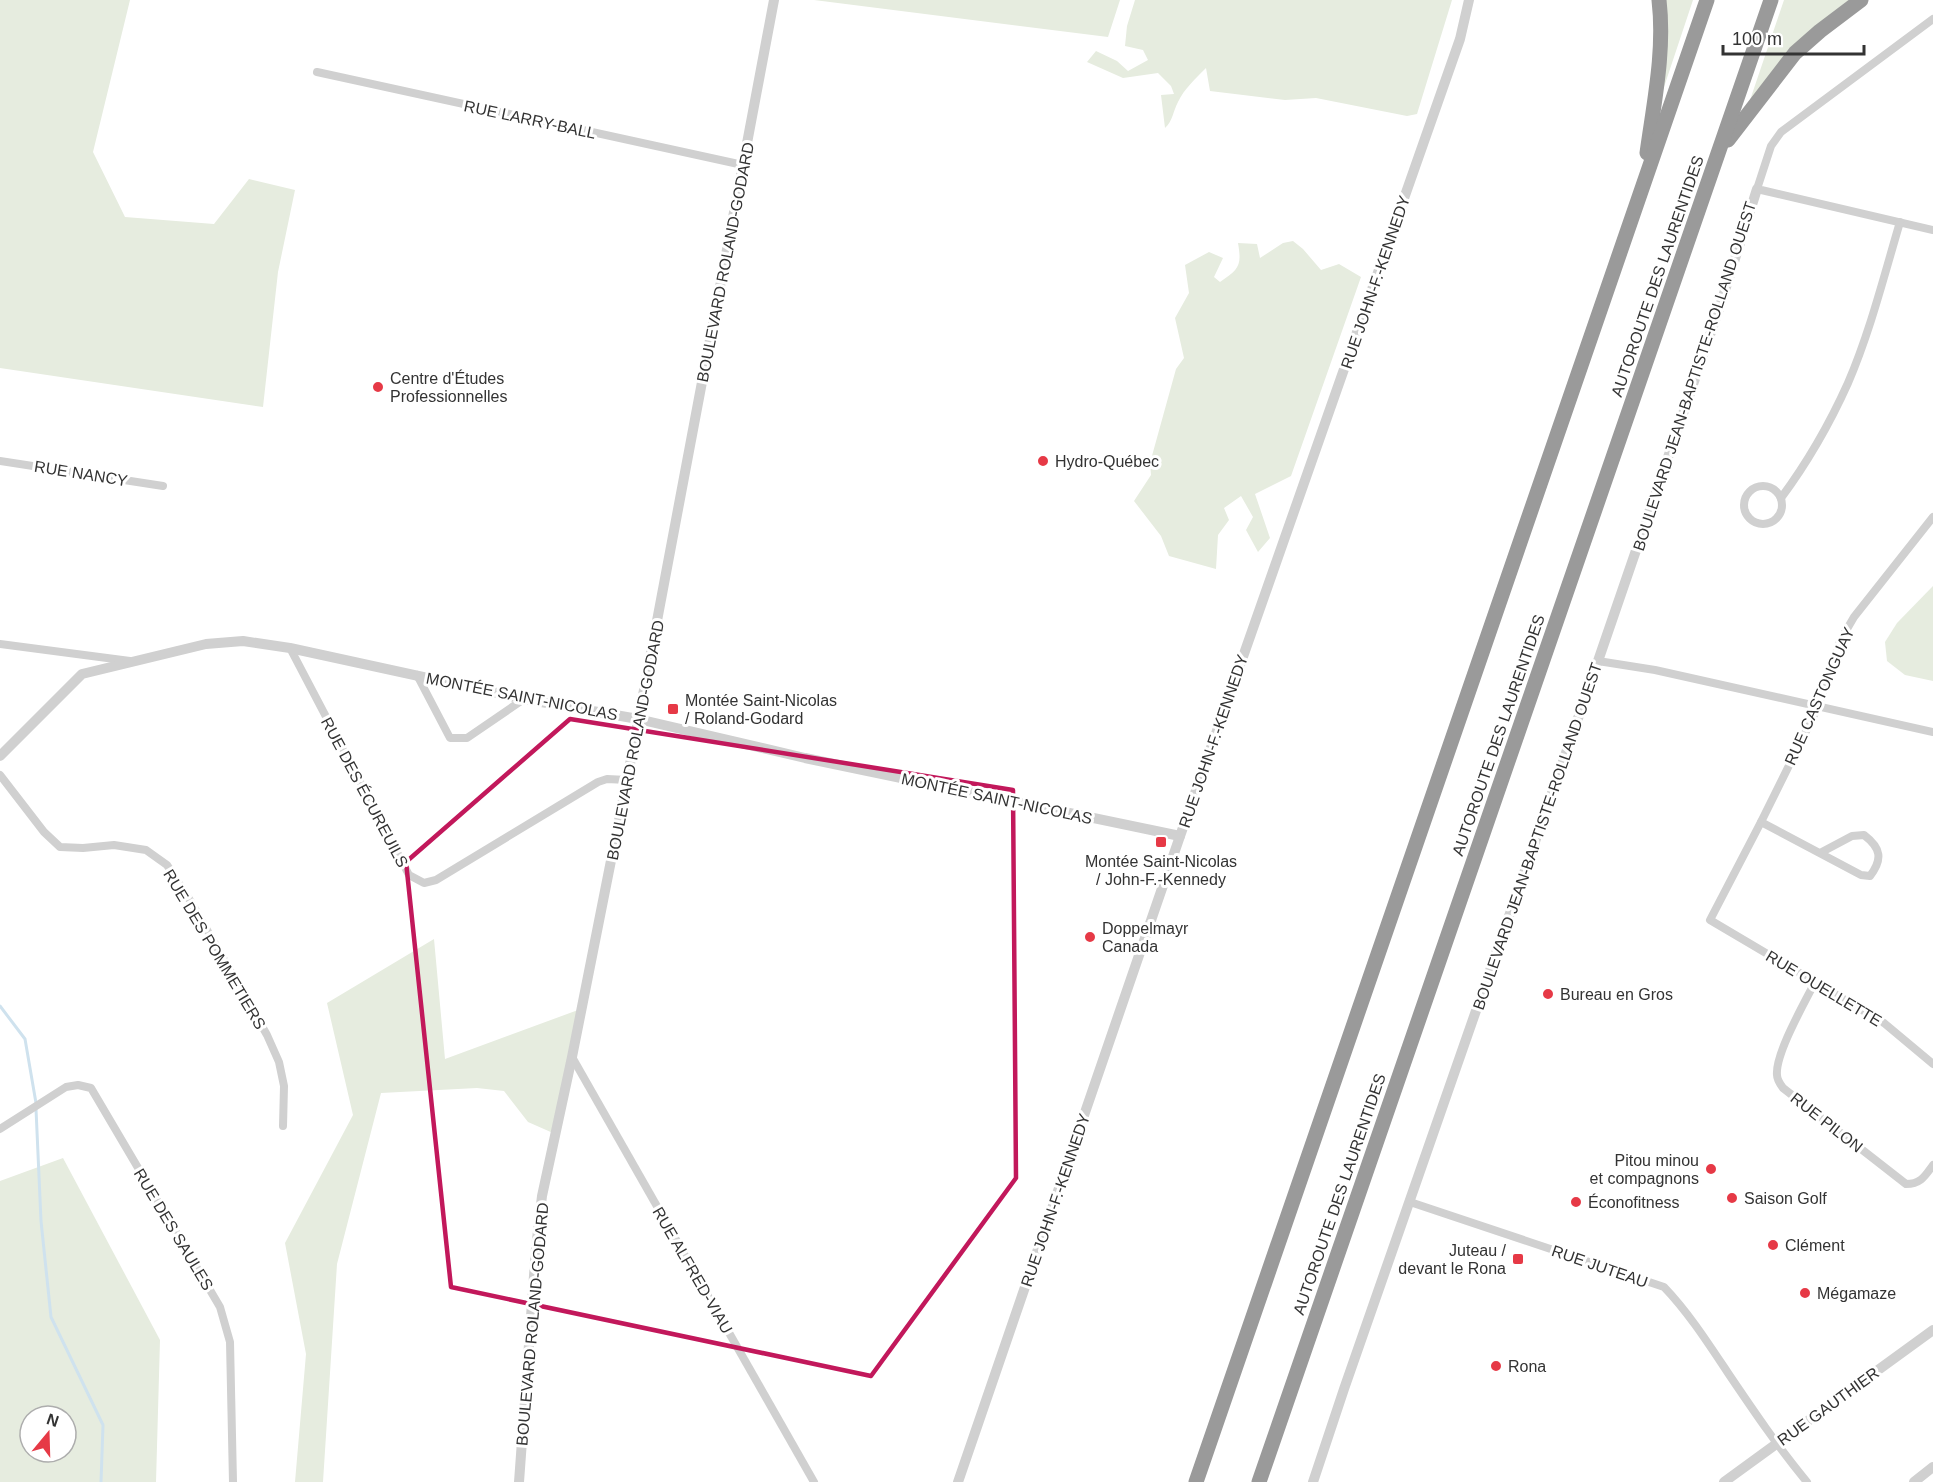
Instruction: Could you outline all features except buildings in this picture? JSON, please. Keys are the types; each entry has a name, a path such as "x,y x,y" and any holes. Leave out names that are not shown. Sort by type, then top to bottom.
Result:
{"highway":[{"path":"1643,186 1658,73 1661,26 1659,0"},
{"path":"1196,1482 1707,0"},
{"name":"AUTOROUTE DES LAURENTIDES","path":"1258,1482 1771,0"},
{"path":"1718,152 1795,53 1862,0"}],"street":[{"name":"BOULEVARD ROLAND-GODARD","path":"519,1482 535,1259 542,1196 627,780 774,0"},
{"name":"RUE JOHN-F.-KENNEDY","path":"958,1482 1180,836 1460,39 1469,0"},
{"path":"1933,19 1781,132 1771,146 1757,189 1933,230"},
{"name":"RUE LARRY-BALL","path":"317,72 743,165"},
{"name":"BOULEVARD JEAN-BAPTISTE-ROLLAND OUEST","path":"1313,1482 1721,303 1757,189"},
{"path":"1781,498 1773,489 1761,486 1750,492 1744,503 1745,510 1752,520 1763,524 1779,516 1781,498 1795,480 1848,382 1873,315 1900,222"},
{"name":"RUE NANCY","path":"0,461 163,486"},
{"name":"RUE CASTONGUAY","path":"1710,920 1818,707 1839,641 1854,617 1933,517"},
{"name":"MONTÉE SAINT-NICOLAS","path":"0,756 82,674 206,644 243,641 290,648 524,699 638,719 805,758 1180,836"},
{"path":"0,644 134,662"},
{"name":"RUE DES ÉCUREUILS","path":"290,648 409,874 424,883 436,880 598,782 607,779 627,780"},
{"path":"1598,661 1655,670 1933,732"},
{"path":"417,675 450,738 467,738 524,699"},
{"name":"RUE DES POMMETIERS","path":"0,776 44,832 60,847 84,848 114,845 146,850 167,865 191,902 267,1035 279,1062 284,1086 283,1126"},
{"path":"1761,822 1861,875 1870,876 1878,866 1878,852 1875,843 1864,835 1852,836 1820,853"},
{"name":"RUE OUELLETTE","path":"1710,920 1884,1023 1933,1064"},
{"name":"RUE PILON","path":"1815,982 1794,1022 1777,1066 1777,1078 1783,1088 1906,1184 1915,1184 1923,1179 1933,1165"},
{"name":"RUE ALFRED-VIAU","path":"572,1057 814,1482"},
{"name":"RUE DES SAULES","path":"0,1129 66,1087 78,1084 91,1088 220,1306 230,1342 233,1482"},
{"name":"RUE JUTEAU","path":"1410,1202 1664,1287 1676,1299 1776,1444 1806,1482"},
{"name":"RUE GAUTHIER","path":"1724,1482 1933,1330"},
{"path":"1914,1482 1933,1467"}],"highlighted area":[{"path":"570,719 1013,790 1016,1178 871,1376 451,1287 406,862"}],"shaded area":[{"path":"0,0 130,0 93,152 125,217 214,224 249,179 295,190 278,272 263,407 0,368"},
{"path":"814,0 1120,0 1108,37"},
{"path":"1135,0 1452,0 1417,114 1407,116 1316,98 1285,100 1210,91 1206,68 1190,84 1165,128 1161,95 1174,94 1171,86 1158,73 1123,78 1087,62 1096,51 1117,61 1128,71 1148,60 1143,50 1125,46 1127,26"},
{"path":"1666,0 1693,0 1659,102 1668,37"},
{"path":"1784,0 1849,0 1787,52 1749,103"},
{"path":"1293,241 1321,270 1339,264 1361,277 1291,476 1255,494 1270,538 1258,552 1246,530 1253,517 1241,496 1224,508 1229,520 1218,535 1216,569 1169,556 1161,536 1134,501 1151,475 1150,463 1176,369 1184,358 1175,318 1189,293 1185,265 1209,252 1223,258 1214,277 1220,282 1238,266 1240,257 1238,243 1257,244 1260,258 1283,243"},
{"path":"1933,586 1933,681 1905,675 1887,661 1885,642 1897,623"},
{"path":"434,939 445,1059 578,1010 553,1133 528,1122 504,1091 477,1088 381,1093 337,1264 323,1482 295,1482 306,1354 285,1243 353,1115 327,1003"},
{"path":"63,1158 160,1340 156,1482 0,1482 0,1181"}],"waterway":[{"path":"0,1006 25,1039 36,1103"},
{"path":"36,1109 41,1221 51,1317 103,1425 101,1482"}],"place":[{"name":"Centre d'Études Professionnelles","path":"378,387"},
{"name":"Hydro-Québec","path":"1043,461"},
{"name":"Montée Saint-Nicolas / Roland-Godard","path":"673,709"},
{"name":"Montée Saint-Nicolas / John-F.-Kennedy","path":"1161,842"},
{"name":"Doppelmayr Canada","path":"1090,937"},
{"name":"Bureau en Gros","path":"1548,994"},
{"name":"Pitou minou et compagnons","path":"1711,1169"},
{"name":"Saison Golf","path":"1732,1198"},
{"name":"Éconofitness","path":"1576,1202"},
{"name":"Clément","path":"1773,1245"},
{"name":"Juteau / devant le Rona","path":"1518,1259"},
{"name":"Mégamaze","path":"1805,1293"},
{"name":"Rona","path":"1496,1366"}]}
